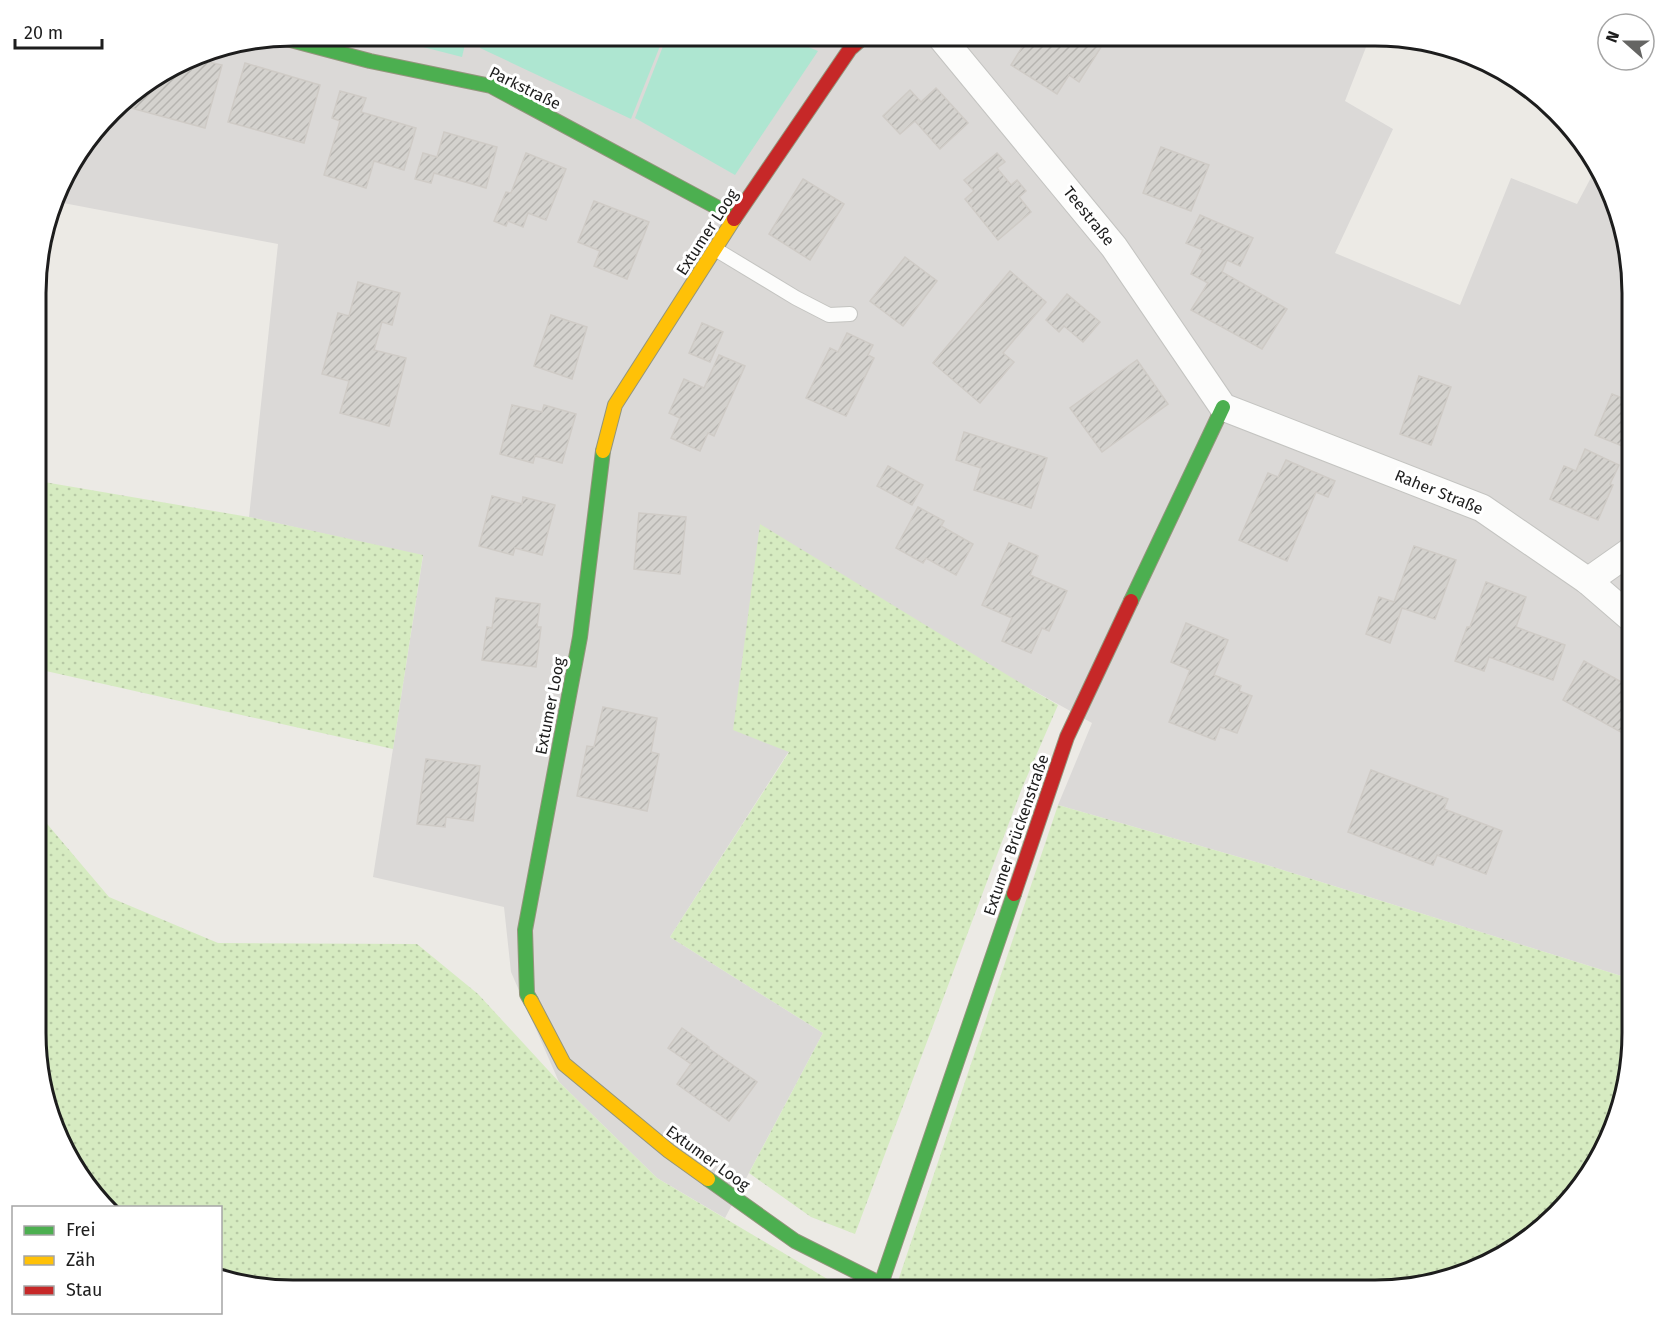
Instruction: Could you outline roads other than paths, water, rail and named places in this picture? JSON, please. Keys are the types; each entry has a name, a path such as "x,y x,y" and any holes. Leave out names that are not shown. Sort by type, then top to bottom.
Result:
{"street":[{"name":"Parkstraße","path":"313,46 370,61 490,86 735,218"},
{"name":"Extumer Loog","path":"855,46 735,218 615,405 601,460 580,637 525,930 527,993 564,1064 669,1151 795,1241 867,1280"},
{"name":"Teestraße","path":"948,46 1114,247 1223,407"},
{"name":"Raher Straße","path":"1223,407 1482,508 1588,581 1622,610"},
{"name":"Extumer Brückenstraße","path":"882,1280 1066,737 1223,407"},
{"path":"1588,581 1622,557"}],"lane":[{"path":"715,249 795,298 829,315 850,314"}]}
